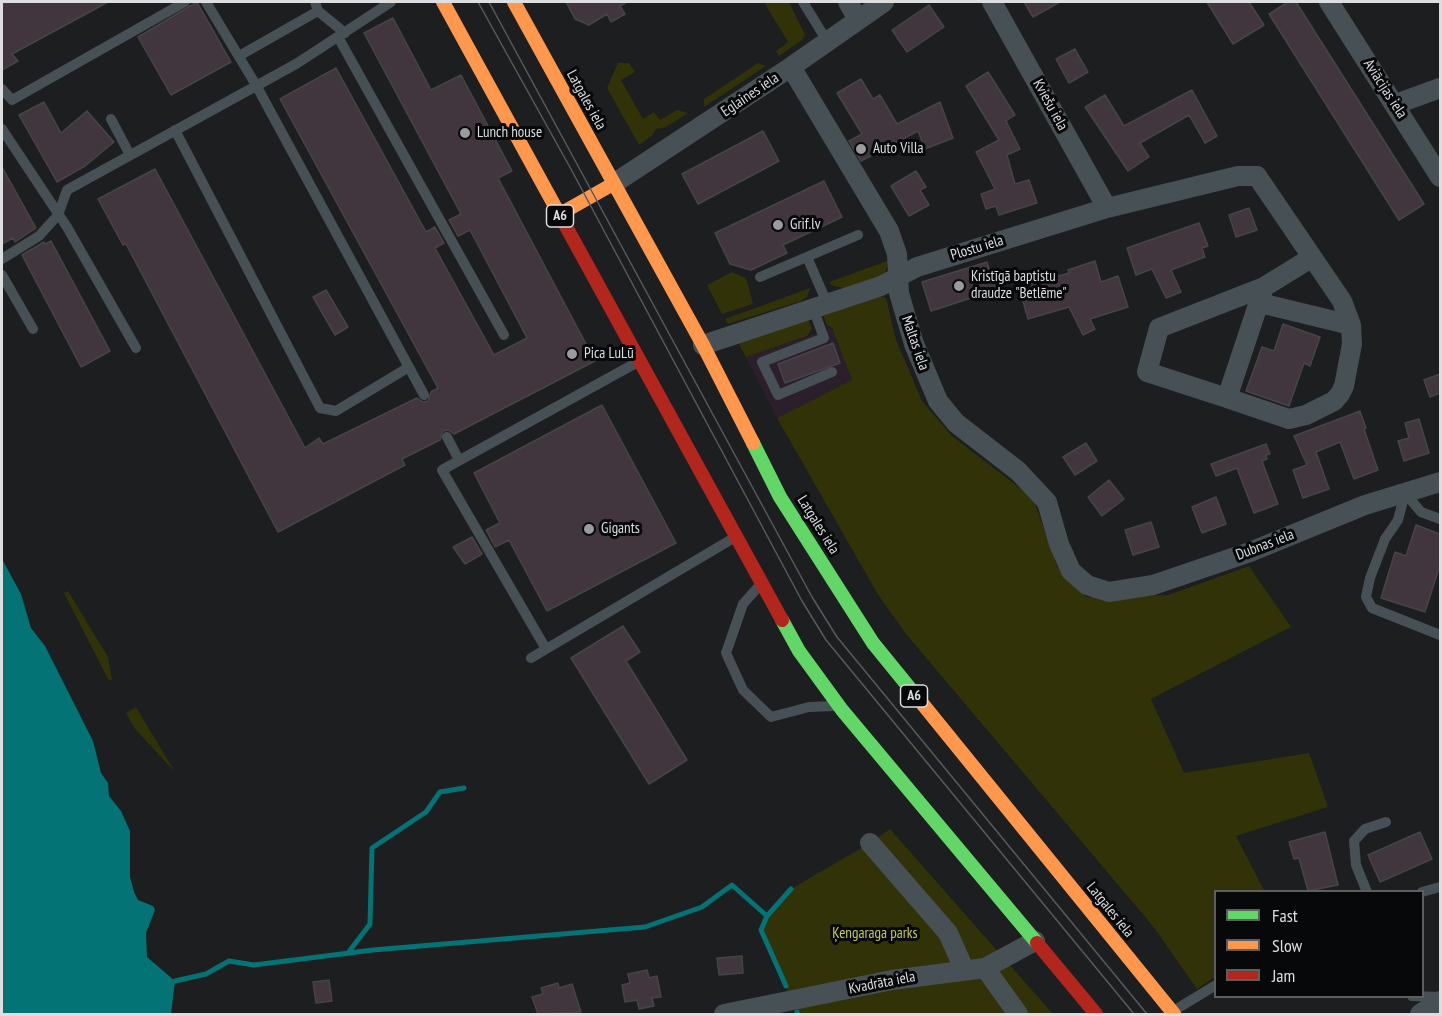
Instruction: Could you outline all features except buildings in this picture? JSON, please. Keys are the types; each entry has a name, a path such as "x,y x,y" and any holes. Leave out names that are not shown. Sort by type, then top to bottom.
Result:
{"highway":[{"name":"A6","path":"442,2 641,360 735,537 799,651 842,710 1096,1014"},
{"name":"Latgales iela","path":"514,2 703,345 780,497 873,643 1173,1013"},
{"path":"560,214 613,184"}],"street":[{"path":"848,2 858,20"},
{"name":"Eglaines iela","path":"613,184 885,2"},
{"name":"Kviešu iela","path":"992,2 1107,208"},
{"name":"Aviācijas iela","path":"1329,2 1396,104 1440,177"},
{"name":"Maltas iela","path":"791,67 889,231 897,254 899,293 914,344 938,401 956,423 1018,471 1047,502 1059,544 1071,571 1087,585"},
{"path":"1396,104 1440,88"},
{"name":"Plostu iela","path":"703,345 820,306 899,277 917,267 1107,208 1238,176 1257,176 1311,258"},
{"path":"1311,258 1342,301 1351,325 1352,344 1344,386 1334,401 1306,415 1289,419 1147,372 1159,328 1262,295 1311,258"},
{"path":"1262,295 1351,325"},
{"path":"1227,398 1262,295"},
{"name":"Dubnas iela","path":"1087,585 1109,592 1153,585 1250,552 1365,505 1440,482"},
{"path":"870,843 948,933 964,969"},
{"name":"Kvadrāta iela","path":"724,1014 892,980 985,968 1035,941"},
{"path":"985,968 1018,1014"},
{"path":"1420,1014 1440,999"}],"lane":[{"path":"2,89 12,100 185,2"},
{"path":"2,259 32,242 58,215 67,190 256,85 342,35 391,2"},
{"path":"803,2 827,41"},
{"path":"209,3 424,395"},
{"path":"239,56 317,6 342,35 504,335"},
{"path":"111,119 130,155"},
{"path":"2,129 58,215 136,348"},
{"path":"175,130 320,408 336,411 409,367"},
{"path":"760,277 858,235"},
{"path":"807,256 820,306 824,338 762,362 778,395 832,372"},
{"path":"2,275 33,329"},
{"path":"546,649 442,470 641,360"},
{"path":"447,437 459,460"},
{"path":"1405,493 1421,512 1440,519"},
{"path":"1405,493 1398,520 1384,539 1366,597 1372,608 1438,631"},
{"path":"531,658 735,537"},
{"path":"761,584 743,604 726,653 743,690 771,717 822,705 842,710"},
{"path":"1367,890 1356,865 1354,841 1365,829 1386,822"},
{"path":"1424,891 1440,887"},
{"path":"1173,1013 1214,987"},
{"path":"1424,997 1440,999"}],"shaded area":[{"path":"832,328 852,380 777,418 746,357"}],"green space":[{"path":"764,2 789,2 805,35 802,40 779,56 776,51 788,42"},
{"path":"618,63 629,63 635,72 621,80 643,119 654,112 660,120 677,110 688,113 666,127 656,129 652,136 639,145 607,88"},
{"path":"758,63 766,66 704,107 704,99"},
{"path":"890,260 884,274 878,277 844,288 833,286 829,282"},
{"path":"732,272 746,278 753,304 722,314 707,285"},
{"path":"810,288 807,297 801,301 728,324 725,319"},
{"path":"874,294 886,298 896,340 922,401 952,436 1033,498 1058,568 1086,597 1168,595 1249,566 1291,627 1151,699 1184,773 1309,753 1328,807 1236,836 1264,890 1214,890 1214,978 1197,989 1152,925 906,634 877,593 777,418 852,380 832,328 827,325 822,313"},
{"path":"808,319 812,329 807,336 746,357 739,345 744,339"},
{"path":"68,591 108,657 112,679 109,681 64,593"},
{"path":"136,707 175,772 135,729 126,713"},
{"name":"Ķengaraga parks","path":"890,829 1053,1014 798,1014 761,930 767,916 791,889"}],"water":[{"path":"2,559 21,594 31,628 45,646 93,741 101,773 108,783 109,796 121,811 130,831 130,877 134,892 138,900 153,906 155,910 146,933 147,957 175,981 171,1014 2,1014"}],"waterway":[{"path":"348,953 370,924 372,848 426,812 440,792 464,788"},
{"path":"175,981 206,974 229,961 254,965 373,950 645,927 702,907 732,885 767,916 791,889"},
{"path":"767,916 761,930 786,986"}],"tram line":[{"path":"478,2 572,171 802,601 826,640 1134,1014"},
{"path":"489,2 812,597 837,637 1147,1014"}],"traffic: fast":[{"path":"753,443 780,497 873,643 921,702"},
{"path":"782,620 799,651 842,710 1037,943"}],"traffic: slow":[{"path":"443,2 563,221"},
{"path":"514,2 703,345 753,443"},
{"path":"560,214 613,184"},
{"path":"921,702 1174,1014"}],"traffic: jam":[{"path":"563,221 782,620"},
{"path":"1037,943 1096,1014"}],"place":[{"name":"Lunch house","path":"465,133"},
{"name":"Auto Villa","path":"861,149"},
{"name":"Grif.lv","path":"778,225"},
{"name":"Kristīgā baptistu draudze \"Betlēme\"","path":"959,286"},
{"name":"Pica LuLū","path":"572,354"},
{"name":"Gigants","path":"589,529"}]}
